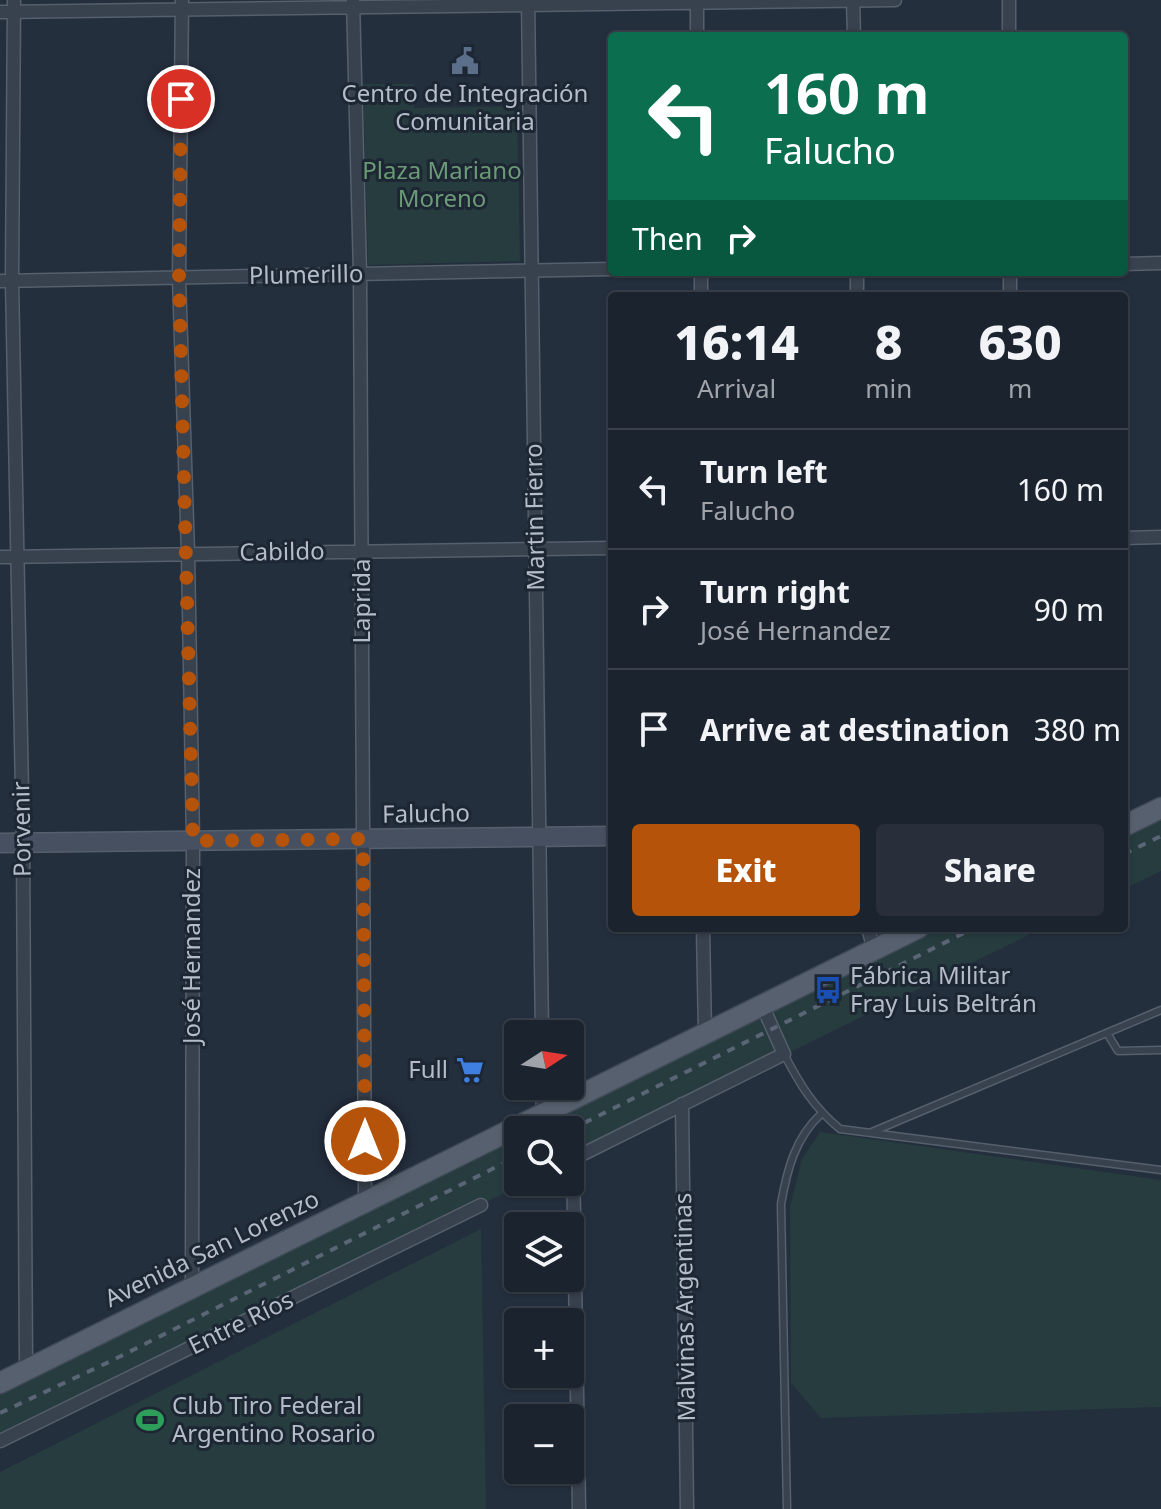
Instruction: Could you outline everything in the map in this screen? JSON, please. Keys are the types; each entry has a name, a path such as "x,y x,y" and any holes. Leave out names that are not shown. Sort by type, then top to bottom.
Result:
{"main road":[{"path":"1128,824 1161,808"},
{"name":"Avenida San Lorenzo","path":"0,1383 910,932"}],"street":[{"path":"853,0 854,32"},
{"path":"0,12 14,6 895,0"},
{"path":"1009,0 1009,32"},
{"name":"Martin Fierro","path":"528,2 542,1020"},
{"path":"697,2 697,32"},
{"name":"Laprida","path":"353,4 360,274 365,1202"},
{"name":"José Hernandez","path":"182,5 179,278 193,841 192,1288"},
{"name":"Porvenir","path":"14,6 6,281 23,843 26,1370"},
{"path":"1128,264 1161,263"},
{"name":"Plumerillo","path":"6,281 608,269"},
{"path":"1128,538 1161,537"},
{"name":"Cabildo","path":"0,557 608,548"},
{"name":"Falucho","path":"0,843 608,836"},
{"path":"703,932 705,1034"},
{"path":"869,932 874,950"},
{"path":"579,1509 573,1159 784,1054 762,1005"},
{"path":"542,1100 543,1114"},
{"name":"Malvinas Argentinas","path":"682,1104 687,1509"},
{"name":"Entre Ríos","path":"0,1441 481,1205"}],"lane":[{"path":"868,1133 1161,1010"},
{"path":"1107,1033 1118,1051 1161,1050"},
{"path":"784,1054 801,1088 821,1114 840,1129 1161,1170"},
{"path":"787,1509 781,1204 787,1168 807,1128 821,1114"}],"green space":[{"name":"Plaza Mariano Moreno","path":"363,84 414,84 414,108 517,106 520,261 368,265"},
{"path":"1161,808 1161,871 1128,887 1128,824"},
{"path":"910,932 1035,932 584,1153 584,1116 538,1116 570,1100 584,1100 584,1093"},
{"path":"820,1132 1161,1180 1161,1407 821,1418 791,1383 790,1207 802,1159"},
{"path":"504,1133 504,1193 0,1441 0,1382"},
{"path":"481,1229 486,1509 0,1509 0,1472"}],"railway":[{"path":"1128,852 1161,836"},
{"path":"584,1123 966,932"},
{"path":"0,1413 111,1361 504,1163"}],"place":[{"name":"Centro de Integración Comunitaria","path":"465,61"},
{"name":"Fábrica Militar Fray Luis Beltrán","path":"828,990"},
{"name":"Full","path":"470,1070"},
{"name":"Club Tiro Federal Argentino Rosario","path":"150,1420"}],"route":[{"path":"181,99 179,278 193,841 363,839 365,1141"}]}
